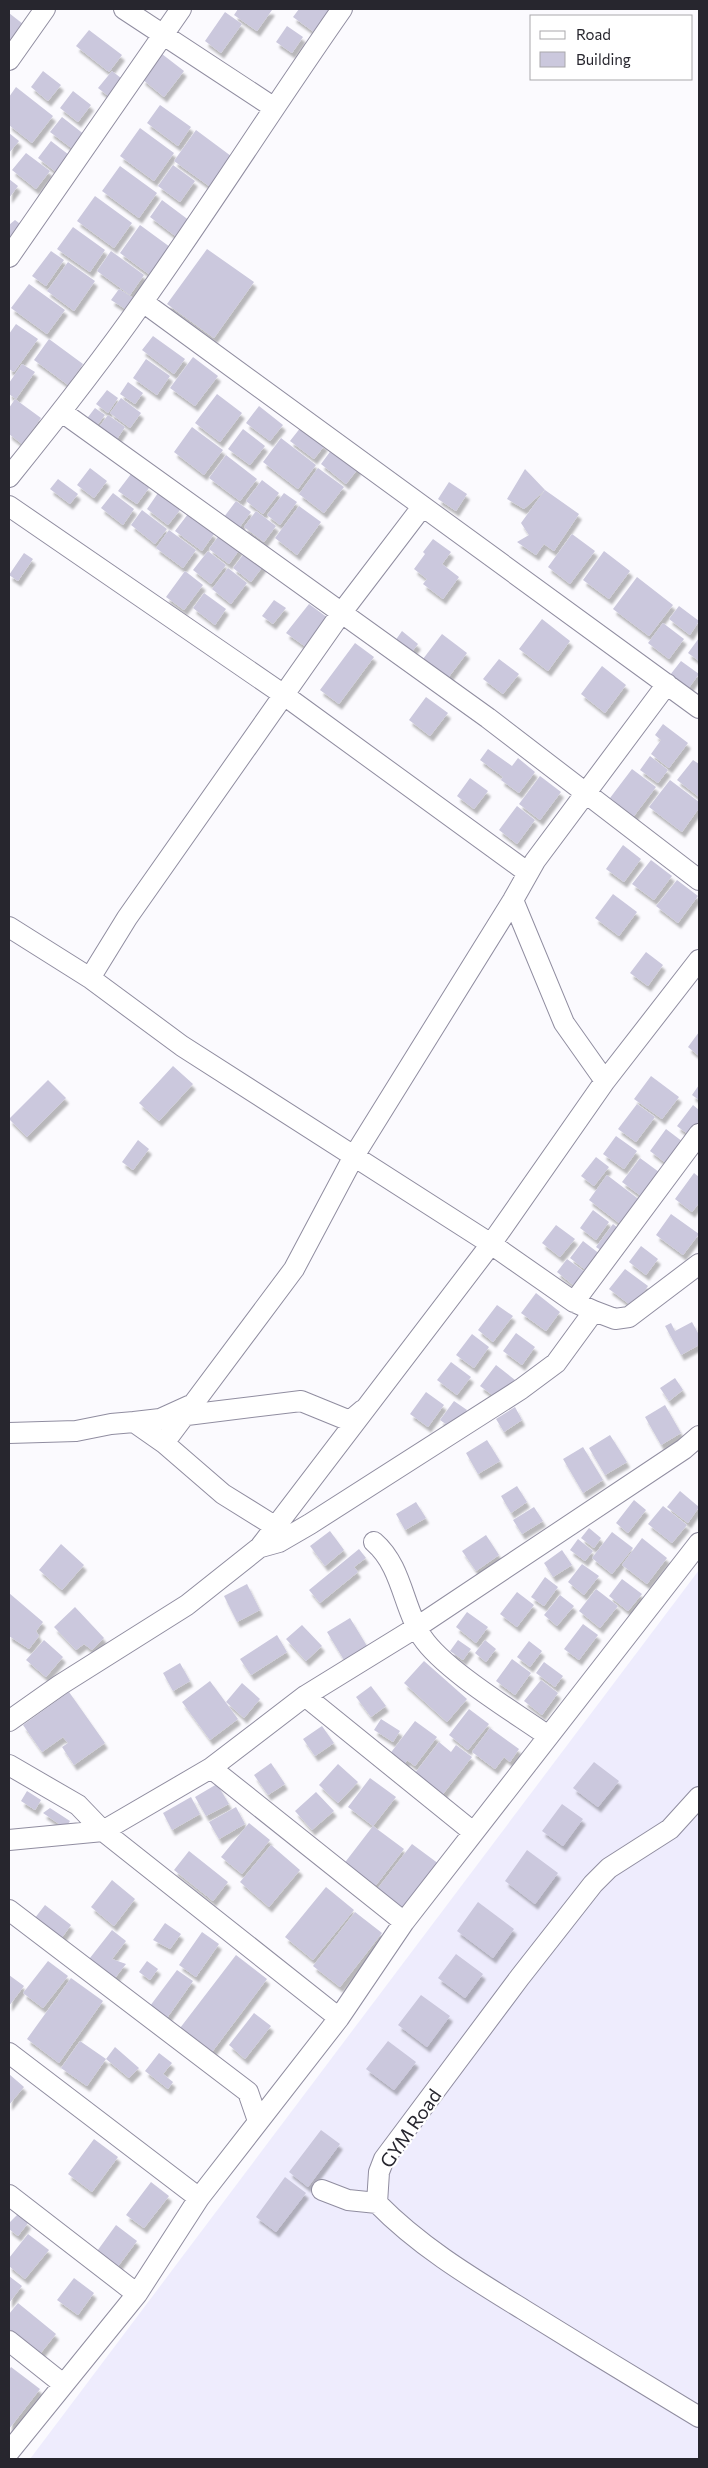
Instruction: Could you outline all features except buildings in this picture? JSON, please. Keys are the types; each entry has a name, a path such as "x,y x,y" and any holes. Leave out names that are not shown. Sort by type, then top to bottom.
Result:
{"street":[{"path":"9,60 45,9"},
{"path":"124,9 162,36 273,107"},
{"path":"9,257 181,9"},
{"path":"9,476 62,412 143,302 273,107 342,9"},
{"path":"143,302 699,708"},
{"path":"62,412 488,718 699,880"},
{"path":"9,506 284,695 528,872"},
{"path":"90,978 126,918 342,612 422,507"},
{"path":"164,1443 294,1269 354,1156 513,900 528,872 585,792 667,684"},
{"path":"513,900 564,1023 605,1082"},
{"path":"9,927 90,978 182,1046 491,1244 574,1302 615,1319 629,1317 699,1264"},
{"path":"9,1721 60,1684 187,1606 260,1547 491,1244 605,1082 699,960"},
{"path":"574,1302 699,1134"},
{"path":"260,1547 279,1542 310,1524 521,1389 556,1363 594,1311"},
{"path":"9,1433 76,1431 111,1424 160,1419 192,1408 301,1402 350,1421 370,1404"},
{"path":"134,1422 164,1443 223,1494 276,1527"},
{"path":"9,1840 103,1832 211,1768 305,1696 417,1627 676,1455 699,1436"},
{"path":"374,1542 382,1549 394,1570 417,1627 438,1656 548,1736"},
{"path":"9,2452 137,2294 199,2198 339,2018 404,1922 699,1543"},
{"path":"305,1696 473,1832"},
{"path":"9,1765 78,1805 103,1832 339,2018"},
{"path":"211,1768 404,1922"},
{"name":"GYM Road","path":"377,2203 379,2172 384,2159 520,1977 593,1884 609,1868 670,1829 699,1797"},
{"path":"9,1910 248,2092 258,2121"},
{"path":"9,2053 199,2198"},
{"path":"248,2092 280,2093"},
{"path":"322,2190 348,2200 377,2203 399,2226 426,2247 490,2289 699,2417"},
{"path":"9,2195 137,2294"},
{"path":"9,2341 63,2384"}],"shaded area":[{"path":"699,1570 699,2459 30,2459"}]}
